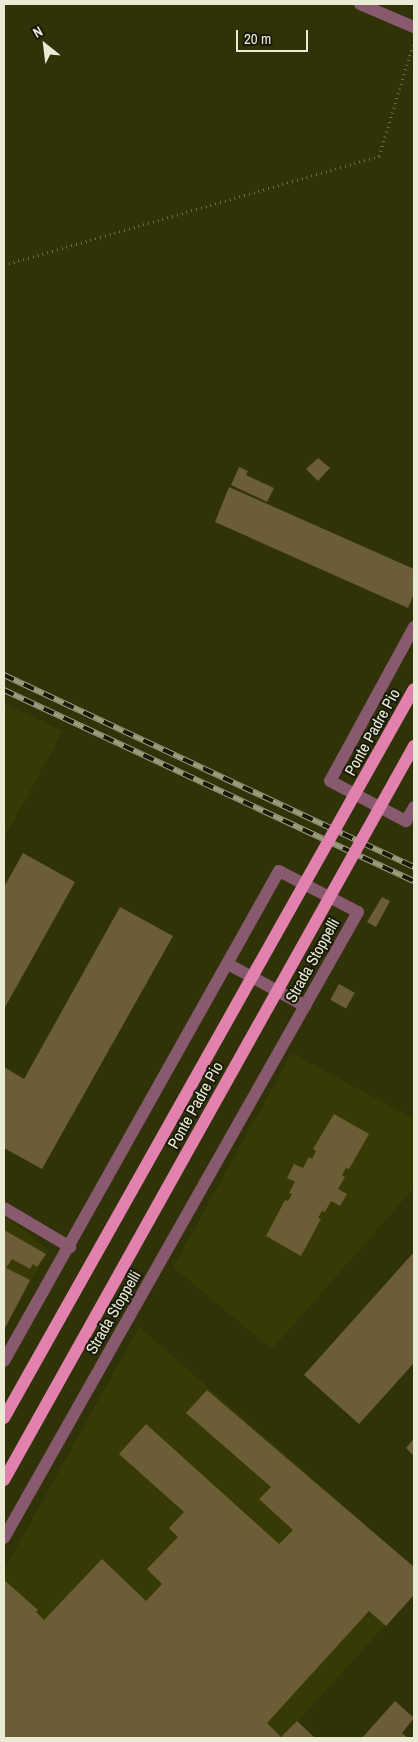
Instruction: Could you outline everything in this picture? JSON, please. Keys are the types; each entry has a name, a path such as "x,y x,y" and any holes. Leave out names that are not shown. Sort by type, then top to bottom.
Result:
{"main road":[{"name":"Ponte Padre Pio","path":"4,1418 414,689"},
{"name":"Ponte Padre Pio","path":"4,1480 414,746"}],"street":[{"path":"360,4 414,27"},
{"path":"412,811 406,822 330,780 414,626"},
{"name":"Strada Stoppelli","path":"4,1361 70,1247 279,871 358,912 4,1538"},
{"path":"228,964 305,1006"},
{"path":"4,1208 70,1247"}],"path":[{"path":"4,265 379,156 414,42"}],"shaded area":[{"path":"4,703 63,731 4,838"},
{"path":"292,1053 414,1119 414,1188 272,1349 173,1267"},
{"path":"4,1215 49,1251 4,1329"},
{"path":"139,1327 414,1567 414,1594 282,1738 4,1738 4,1570"}],"building":[{"path":"318,458 330,468 318,481 306,469"},
{"path":"239,467 248,471 246,475 274,488 267,502 231,485"},
{"path":"229,487 414,569 414,594 408,608 215,522"},
{"path":"23,853 75,882 4,1009 4,887"},
{"path":"382,897 390,901 376,927 367,922"},
{"path":"120,907 173,936 42,1169 4,1148 4,1067 24,1079"},
{"path":"339,984 355,993 346,1008 330,1000"},
{"path":"334,1114 369,1134 349,1169 346,1168 342,1175 345,1177 338,1189 347,1194 340,1206 331,1201 325,1212 322,1211 318,1218 321,1219 301,1256 266,1236 285,1200 288,1201 292,1194 289,1193 295,1182 287,1178 294,1164 303,1168 309,1157 312,1159 316,1151 313,1149"},
{"path":"4,1230 46,1254 37,1267 33,1264 30,1269 12,1259 6,1268 30,1280 4,1330"},
{"path":"414,1252 414,1363 359,1424 304,1375"},
{"path":"207,1390 414,1567 414,1595 386,1626 369,1611 267,1723 281,1737 297,1721 315,1738 4,1738 4,1580 38,1610 36,1612 44,1620 102,1559 146,1601 162,1584 147,1569 178,1537 169,1528 184,1512 119,1454 146,1424 279,1544 293,1530 259,1499 271,1487 186,1413"},
{"path":"414,1438 414,1456 406,1448"},
{"path":"395,1701 414,1718 402,1733 408,1738 362,1738"}],"railway":[{"path":"4,675 414,867"},
{"path":"4,690 414,881"}]}
